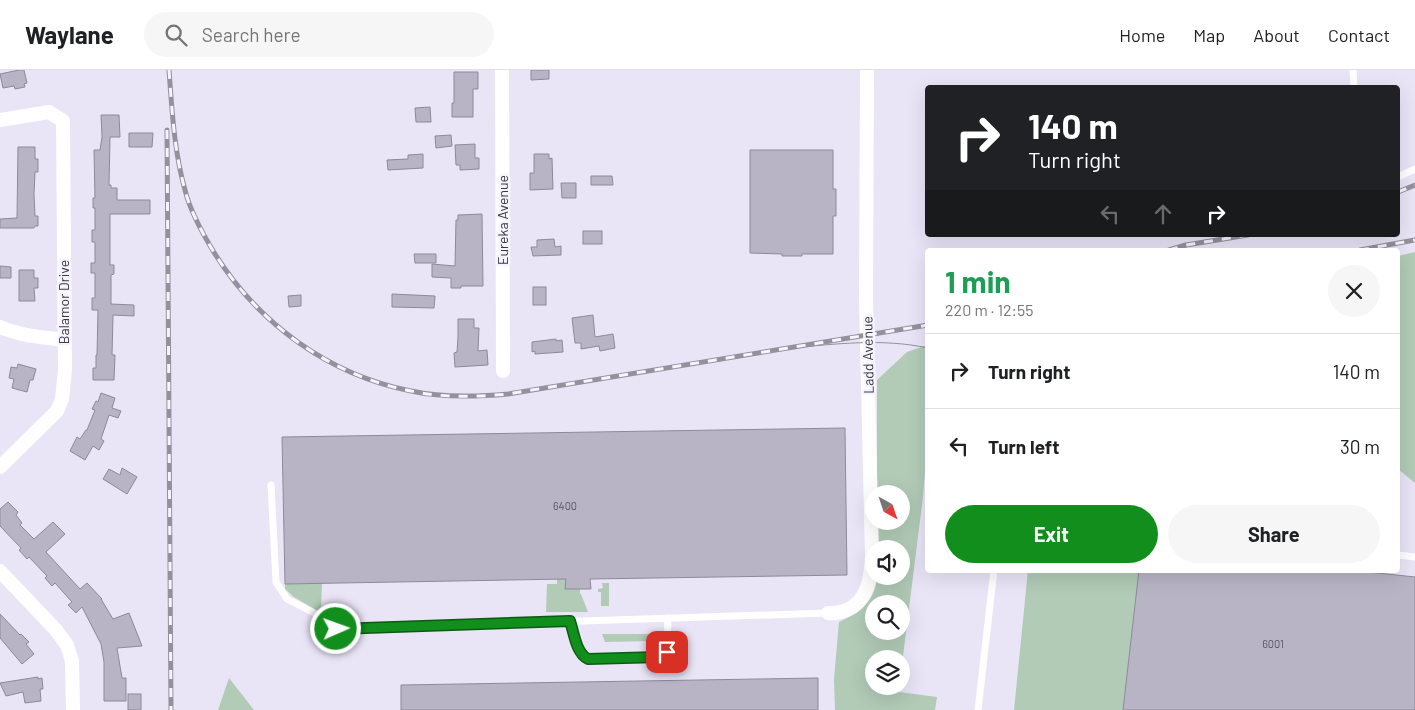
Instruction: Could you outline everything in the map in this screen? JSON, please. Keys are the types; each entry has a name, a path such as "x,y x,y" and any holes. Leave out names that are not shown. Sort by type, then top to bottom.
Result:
{"street":[{"name":"Eureka Avenue","path":"502,70 503,371"},
{"name":"Ladd Avenue","path":"828,613 839,613 856,604 867,589 871,575 872,545 866,299 866,70"},
{"name":"Balamor Drive","path":"0,120 49,112 63,122 64,130 64,386 62,399 57,411 0,467"},
{"path":"0,327 29,336 64,340"},
{"path":"0,571 56,630 67,645 72,661 73,710"}],"lane":[{"path":"1353,70 1354,85"},
{"path":"1400,176 1415,169"},
{"path":"271,484 276,582 287,599 318,615 336,629 828,613"},
{"path":"1400,555 1415,557"},
{"path":"978,710 994,573"},
{"path":"570,621 577,644 583,656 588,659 660,657 667,652 668,618"}],"green space":[{"path":"1415,252 1415,483 1400,471 1400,256"},
{"path":"925,346 925,471 910,600 910,595 872,595 876,585 910,585 910,540 877,540 877,530 910,530 910,485 877,485 877,380 907,352"},
{"path":"1028,573 1139,573 1123,710 1014,710"},
{"path":"557,579 566,579 565,589 580,589 580,594 588,612 546,612 547,584 557,584"},
{"path":"322,583 321,608 318,611 294,597 285,589 285,584"},
{"path":"602,583 609,583 609,606 601,606 601,592 598,592 598,589 603,588"},
{"path":"865,605 865,640 905,640 904,650 865,650 865,695 910,695 910,693 937,697 935,710 835,710 834,679 839,622"},
{"path":"602,634 654,634 654,639 652,641 605,642"},
{"path":"229,678 254,710 218,710"}],"building":[{"path":"24,70 27,83 24,84 25,87 15,89 14,86 3,88 0,74"},
{"path":"531,70 549,70 549,79 531,80"},
{"path":"454,72 478,72 478,89 473,89 473,117 452,117"},
{"path":"430,107 431,122 416,122 415,108"},
{"path":"101,115 119,115 120,137 110,137 109,185 111,185 111,188 117,188 117,200 150,200 150,214 110,214 110,265 114,265 114,274 111,275 111,304 134,305 134,316 113,315 112,355 115,355 114,380 93,380 93,368 96,368 97,355 98,310 92,310 92,298 95,298 95,273 91,273 91,263 95,263 95,242 92,242 92,230 95,230 95,208 93,208 93,198 95,198 94,150 100,150 102,137"},
{"path":"129,133 153,133 152,147 129,147"},
{"path":"451,135 452,146 436,148 435,136"},
{"path":"475,144 475,158 479,158 479,169 460,170 460,165 456,165 455,145"},
{"path":"18,147 35,147 35,159 38,159 38,172 35,172 34,194 35,216 38,216 38,226 34,228 0,228 0,219 17,218"},
{"path":"750,150 833,150 833,189 836,189 836,216 833,216 833,254 782,256 782,254 750,253"},
{"path":"423,154 423,168 388,170 387,160 408,159 408,155"},
{"path":"534,154 549,154 549,159 552,158 553,189 530,190 530,173 534,173"},
{"path":"591,176 612,176 613,185 591,185"},
{"path":"561,183 576,183 576,198 562,198"},
{"path":"482,214 483,286 451,288 451,278 432,277 432,264 455,266 456,220 458,220 458,215"},
{"path":"583,231 602,231 602,244 583,244"},
{"path":"554,239 555,247 561,246 561,255 533,256 531,247 537,247 537,240"},
{"path":"414,254 436,254 436,263 415,263"},
{"path":"0,266 11,267 11,278 0,278"},
{"path":"19,270 34,270 34,278 38,278 38,288 34,288 35,301 19,301"},
{"path":"533,287 546,287 546,305 533,305"},
{"path":"392,294 435,296 434,308 392,307"},
{"path":"301,295 301,306 289,307 288,296"},
{"path":"593,315 595,337 613,334 615,348 600,351 599,346 581,349 581,343 575,343 572,318"},
{"path":"458,319 474,319 474,328 479,328 478,351 487,350 488,365 455,367 454,353 457,352"},
{"path":"556,339 556,341 562,340 563,352 535,354 535,351 532,352 532,342"},
{"path":"18,364 36,369 33,380 30,380 27,392 12,388 14,379 9,378 11,367 17,368"},
{"path":"101,393 115,398 112,408 121,411 118,418 109,415 101,439 104,441 99,450 93,446 85,460 70,451 77,437 80,439 87,430 95,410 92,409 96,401 98,402"},
{"path":"845,428 847,575 590,579 591,589 565,589 566,579 285,584 282,437"},
{"path":"122,468 137,477 127,494 103,479 109,469 120,475"},
{"path":"8,502 18,512 16,515 22,523 20,525 34,539 53,522 65,534 46,552 80,589 87,583 102,599 113,619 129,613 142,646 117,648 122,678 126,678 126,701 104,701 104,662 101,644 82,607 76,613 68,605 72,602 55,583 52,586 45,578 47,576 29,557 27,559 19,550 21,548 0,526 0,509"},
{"path":"1139,573 1378,573 1415,577 1415,710 1123,710"},
{"path":"0,614 29,642 26,644 34,654 22,664 0,638"},
{"path":"38,677 38,679 42,678 43,689 40,689 41,701 25,703 23,692 6,696 0,683"},
{"path":"818,678 818,710 401,710 401,685"},
{"path":"128,694 141,694 141,710 128,710"}],"tram line":[{"path":"791,348 876,343 894,343 925,347"}],"railway":[{"path":"169,70 174,130 181,175 194,215 215,254 253,303 299,343 352,373 381,383 435,395 508,394 925,325"},
{"path":"167,130 171,710"},
{"path":"1400,191 1415,185"},
{"path":"1176,248 1236,237"},
{"path":"1371,248 1415,240"}],"route":[{"path":"336,629 570,621 577,644 583,656 588,659 660,657 667,652"}]}
